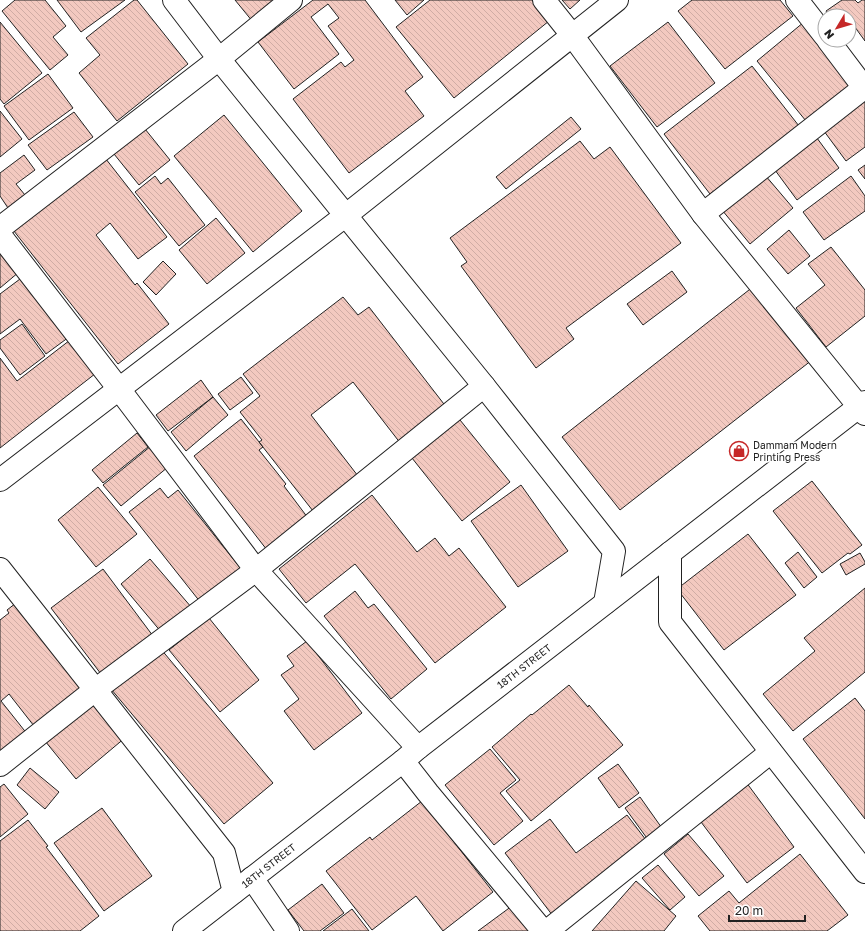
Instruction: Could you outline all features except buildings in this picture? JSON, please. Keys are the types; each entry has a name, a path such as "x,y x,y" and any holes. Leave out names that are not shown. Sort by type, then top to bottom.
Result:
{"street":[{"path":"174,0 219,59 484,386 614,551 605,603"},
{"path":"0,228 219,59 291,0"},
{"path":"544,0 703,214 863,407"},
{"path":"0,480 345,216 617,0"},
{"path":"797,0 817,26"},
{"path":"703,214 865,88 834,48"},
{"path":"0,235 256,570 411,755 428,793 543,931"},
{"path":"0,765 95,690 256,570 484,386"},
{"name":"18TH STREET","path":"184,931 605,603 863,407"},
{"path":"670,553 670,622 865,872"},
{"path":"0,569 224,853 234,892"},
{"path":"547,931 771,752"},
{"path":"252,878 288,931"}],"place":[{"name":"Dammam Modern Printing Press","path":"739,451"}]}
